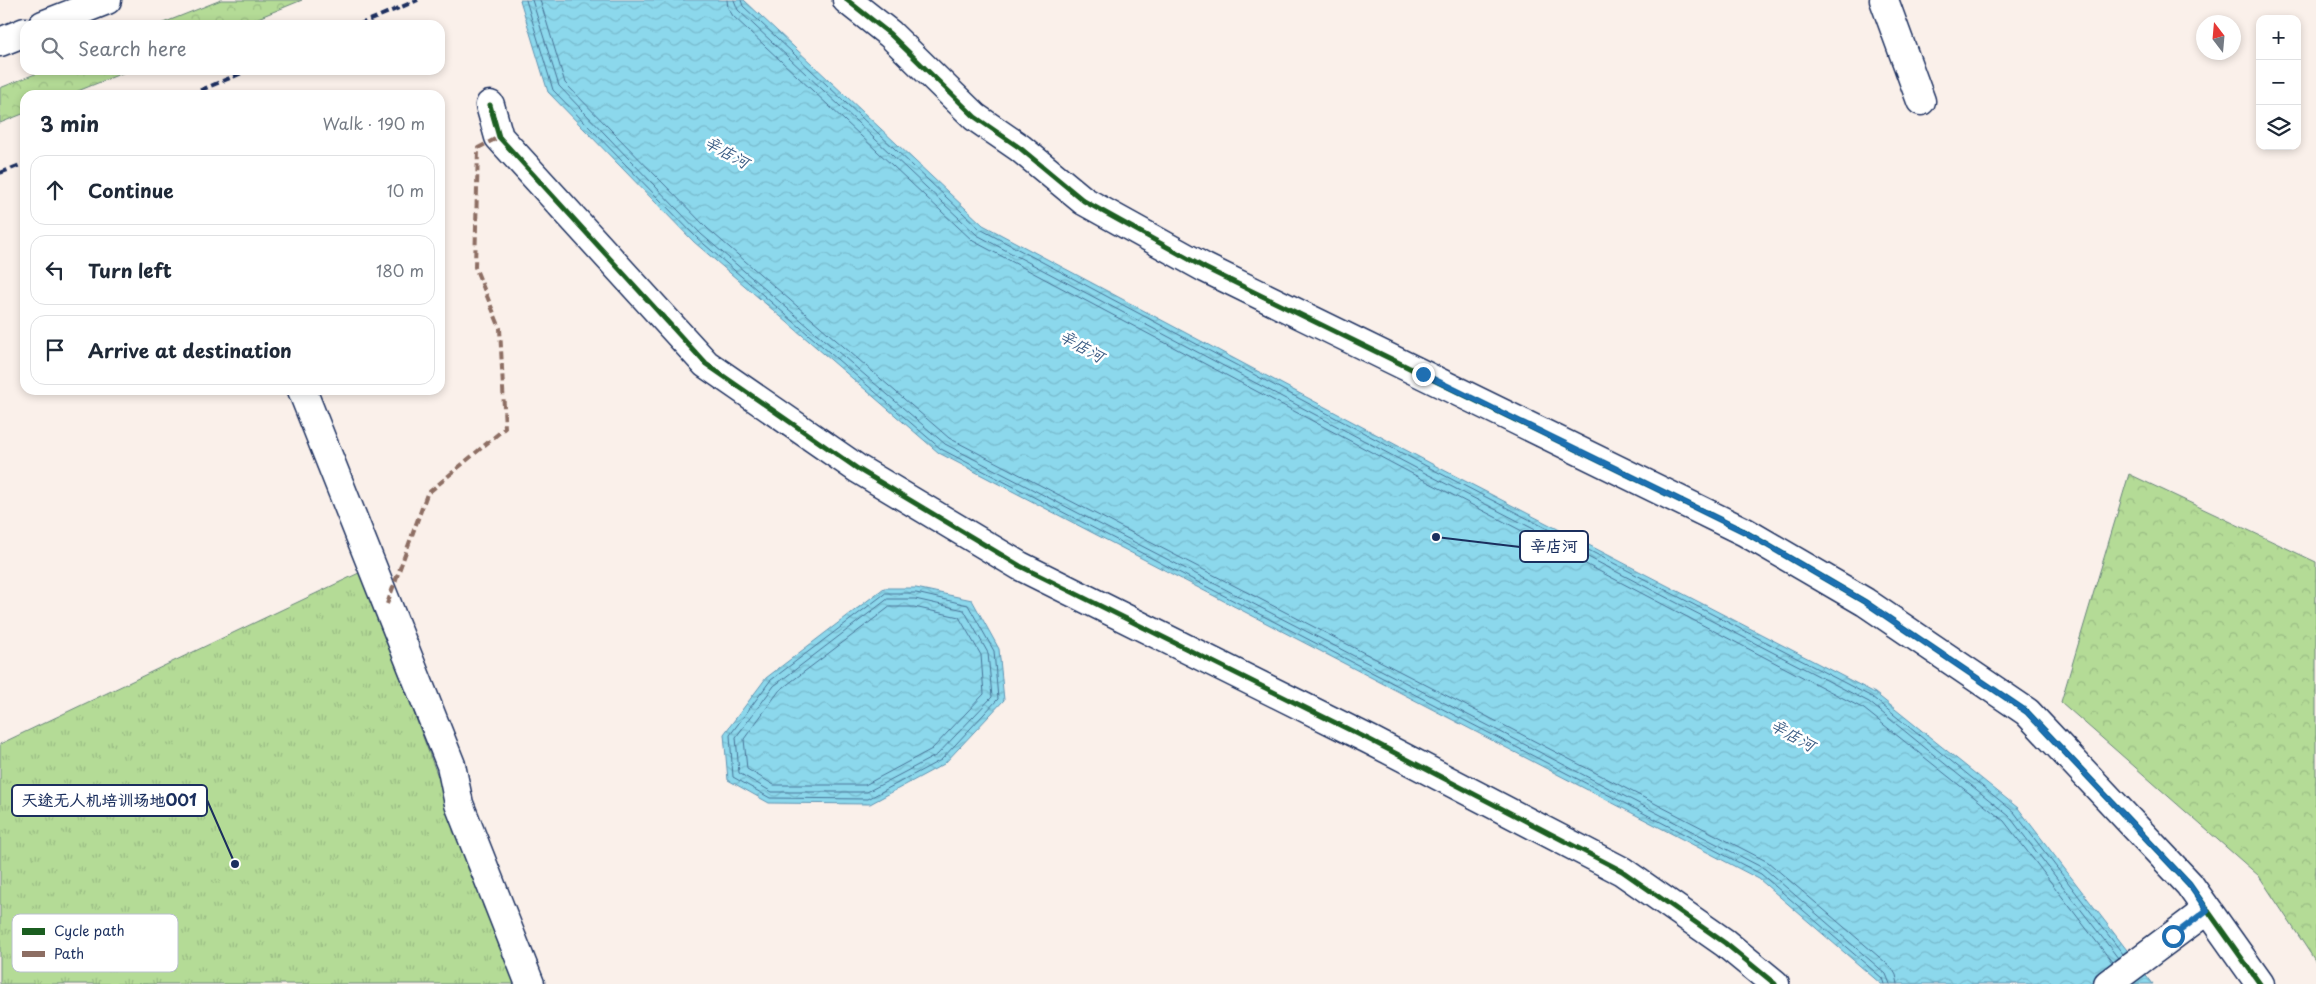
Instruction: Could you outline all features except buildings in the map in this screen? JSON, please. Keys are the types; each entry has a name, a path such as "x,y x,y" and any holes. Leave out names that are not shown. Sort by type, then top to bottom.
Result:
{"street":[{"path":"56,20 107,0"},
{"path":"847,0 890,34 975,117 1020,148 1084,201 1205,268 1745,532 1865,602 2027,712 2189,884 2260,984"},
{"path":"1884,0 1921,101"},
{"path":"0,42 20,34"},
{"path":"490,105 499,137 706,364 858,469 1020,566 1370,740 1622,871 1725,942 1775,984"},
{"path":"304,395 451,765 459,804 530,984"},
{"path":"2108,984 2207,910"}],"green space":[{"path":"221,0 302,0 253,20 171,20"},
{"path":"32,75 118,75 80,90 20,90 20,115 0,123 0,88"},
{"path":"2129,474 2316,562 2316,962 2259,876 2061,702"},
{"path":"361,572 516,984 0,984 0,744"}],"water":[{"path":"520,0 744,0 983,225 1432,464 1875,693 2018,808 2153,984 1881,984 1759,879 939,453 694,242 548,92"},
{"path":"884,588 916,588 972,600 999,649 1004,700 944,764 870,804 769,803 728,780 724,734 766,678"}],"railway":[{"path":"370,20 418,0"},
{"path":"201,90 237,75"},
{"path":"0,173 20,165"}],"marked path":[{"path":"387,604 427,494 505,428 500,328 475,267 478,148 499,137"}],"cycle path":[{"path":"847,0 890,34 975,117 1020,148 1084,201 1205,268 1745,532 1865,602 2027,712 2189,884 2260,984"},
{"path":"490,105 499,137 706,364 858,469 1020,566 1370,740 1622,871 1725,943 1775,984"}],"place":[{"name":"辛店河","path":"1436,537"},
{"name":"天途无人机培训场地001","path":"235,864"}],"route":[{"path":"1423,374 1745,532 1865,602 2027,712 2189,884 2207,910 2173,936"}]}
